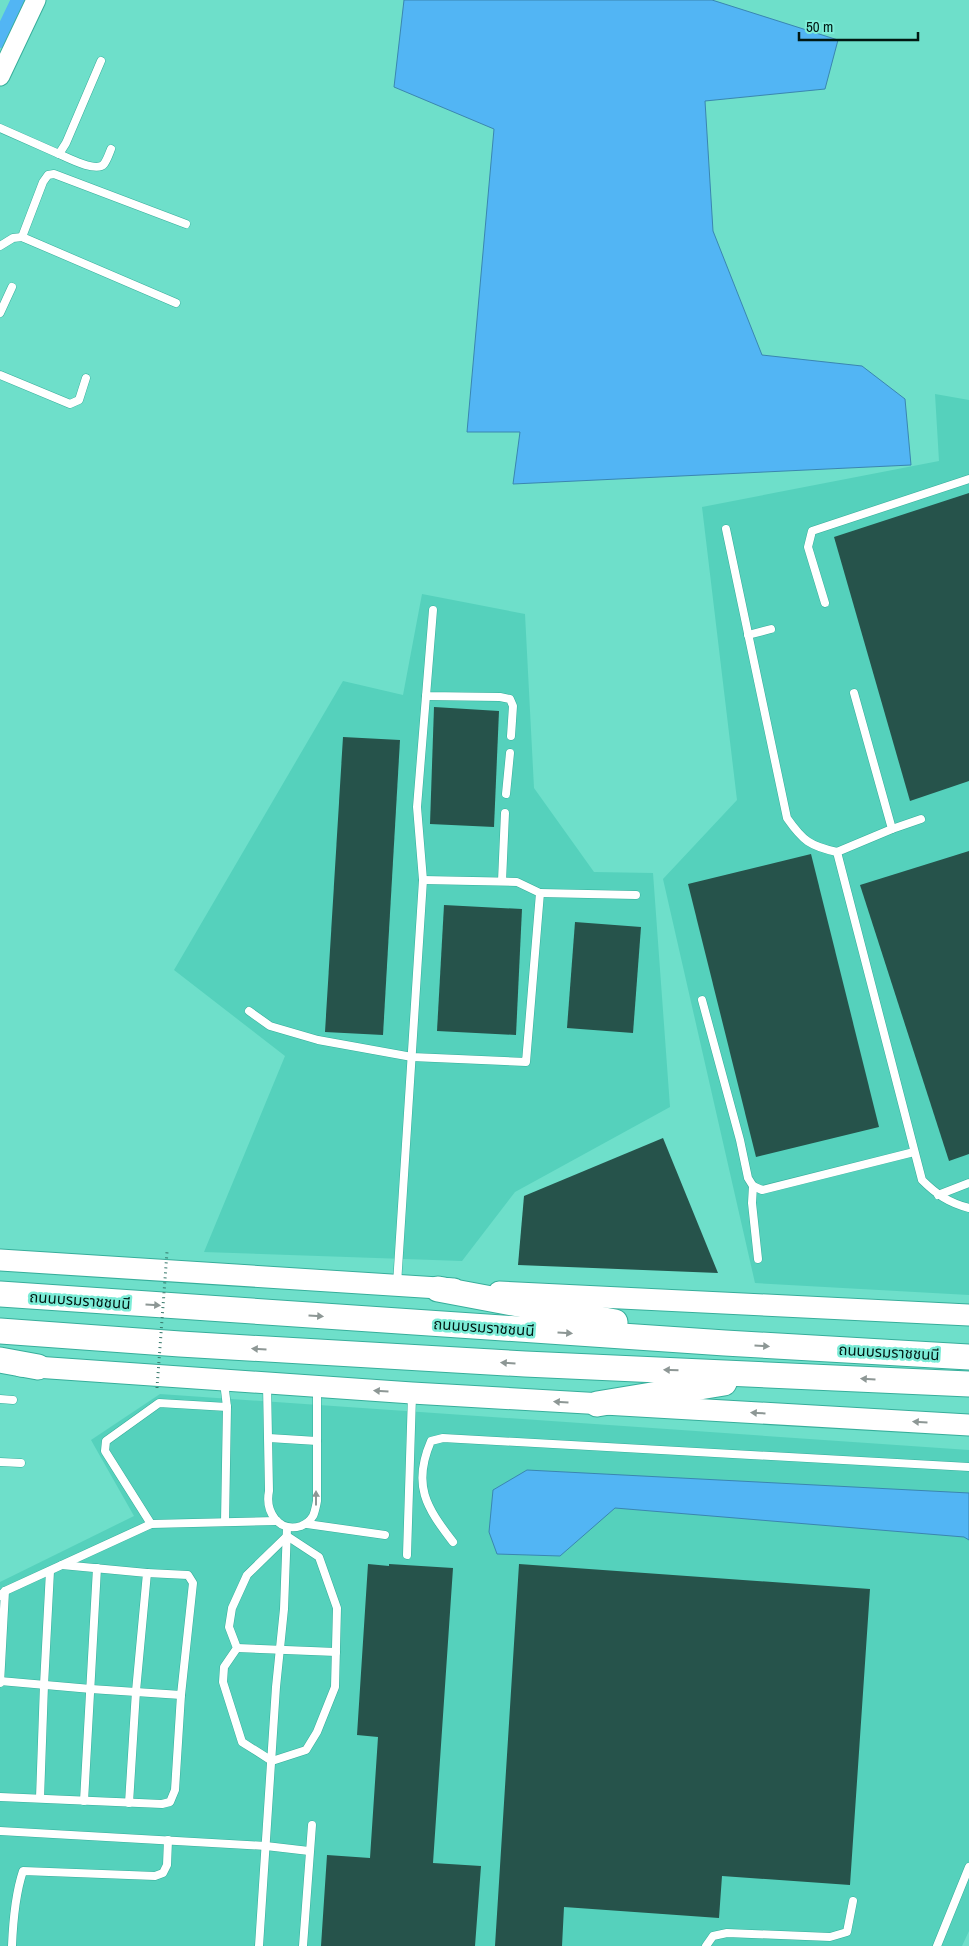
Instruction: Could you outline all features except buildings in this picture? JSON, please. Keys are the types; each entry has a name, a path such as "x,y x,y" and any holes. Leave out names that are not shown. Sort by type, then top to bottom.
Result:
{"highway":[{"path":"438,1289 725,1344"},
{"name":"ถนนบรมราชชนนี","path":"0,1294 725,1344 969,1357"},
{"name":"ถนนบรมราชชนนี","path":"0,1331 190,1345 515,1363 969,1384"},
{"path":"0,1360 38,1367"},
{"path":"597,1404 776,1375"}],"main road":[{"path":"0,1260 438,1289 969,1316"},
{"path":"0,1365 412,1393 969,1425"}],"street":[{"path":"0,76 9,51 36,0"}],"lane":[{"path":"59,154 66,143 101,61"},
{"path":"0,128 93,167 100,168 104,165 111,150"},
{"path":"22,237 43,182 48,176 54,174 186,224"},
{"path":"0,246 13,238 22,237 176,304"},
{"path":"0,313 12,287"},
{"path":"0,375 70,404 79,400 86,378"},
{"path":"825,603 808,547 812,531 969,479"},
{"path":"726,529 787,818 800,836 818,848 837,852 921,819"},
{"path":"396,1286 422,880 416,807 434,610"},
{"path":"748,635 771,629"},
{"path":"854,694 892,829"},
{"path":"426,696 500,697 510,700 513,706 511,736"},
{"path":"506,794 510,753"},
{"path":"502,881 505,813"},
{"path":"837,852 922,1180 938,1195 955,1204 969,1208"},
{"path":"422,880 518,882 540,893 636,895"},
{"path":"249,1011 270,1026 318,1040 412,1057 526,1062 540,893"},
{"path":"702,1000 740,1140 748,1178 753,1186 762,1190 914,1152"},
{"path":"938,1195 969,1183"},
{"path":"753,1186 752,1203 758,1259"},
{"path":"224,1380 227,1407 225,1522"},
{"path":"267,1383 269,1438 268,1500 269,1510 277,1521 287,1528 307,1524 385,1535"},
{"path":"307,1524 314,1515 317,1501 317,1386"},
{"path":"407,1555 412,1393"},
{"path":"0,1399 13,1400"},
{"path":"151,1524 105,1451 106,1441 159,1403 227,1407"},
{"path":"269,1438 317,1440"},
{"path":"453,1542 437,1522 423,1492 424,1458 431,1441 444,1438 969,1467"},
{"path":"0,1462 21,1463"},
{"path":"181,1695 0,1682 2,1594 151,1524 277,1521"},
{"path":"259,1946 284,1609 287,1528"},
{"path":"237,1648 228,1627 232,1608 247,1576 287,1536"},
{"path":"272,1762 306,1750 317,1732 335,1687 337,1608 319,1557 287,1536"},
{"path":"0,1797 162,1804 170,1802 175,1790 181,1695 193,1584 188,1575 62,1565"},
{"path":"84,1801 96,1568"},
{"path":"40,1798 50,1571"},
{"path":"129,1803 136,1691 147,1573"},
{"path":"237,1648 336,1652"},
{"path":"237,1648 224,1667 222,1682 242,1742 272,1762"},
{"path":"303,1946 312,1825"},
{"path":"0,1831 266,1846 309,1851"},
{"path":"12,1946 18,1885 23,1871 155,1876 163,1874 167,1865 168,1840"},
{"path":"937,1946 969,1867"},
{"path":"706,1946 714,1936 727,1933 830,1937 847,1932 854,1901"}],"path":[{"path":"157,1388 167,1252"}],"shaded area":[{"path":"404,0 712,0 838,40 825,89 705,101 713,231 762,355 862,366 905,399 911,465 513,484 520,432 467,432 494,129 394,87"},
{"path":"935,394 969,400 969,1295 755,1283 663,879 737,800 702,507 939,461"},
{"path":"422,594 525,614 534,788 594,872 653,873 670,1107 515,1192 462,1261 204,1252 285,1056 174,970 343,681 403,695"},
{"path":"160,1394 969,1450 969,1931 962,1946 0,1946 0,1582 134,1516 91,1440"},
{"path":"527,1470 969,1493 969,1540 964,1537 615,1508 560,1556 497,1554 489,1532 493,1490"}],"waterway":[{"path":"0,40 19,0"}]}
